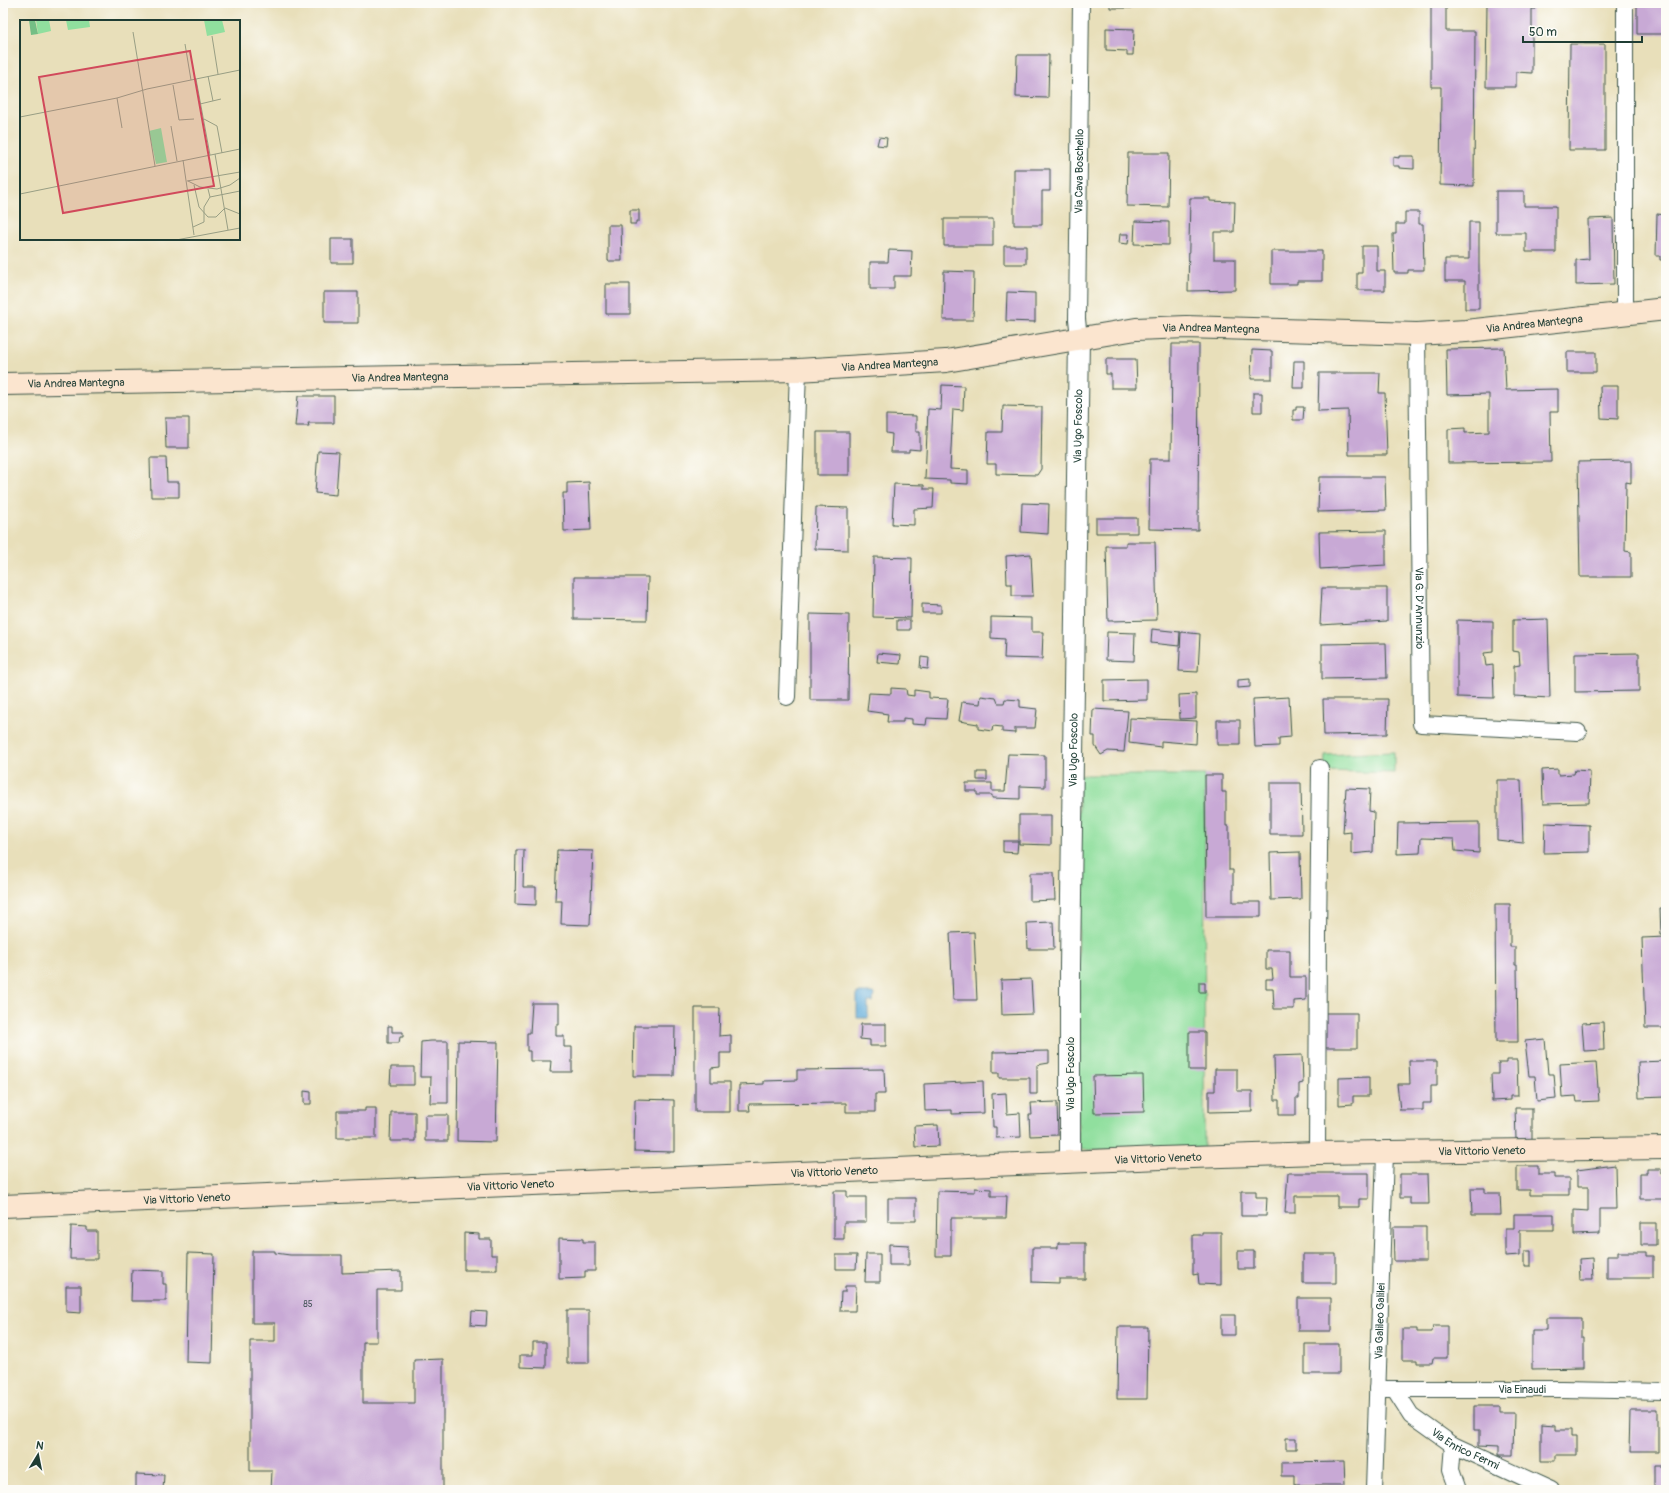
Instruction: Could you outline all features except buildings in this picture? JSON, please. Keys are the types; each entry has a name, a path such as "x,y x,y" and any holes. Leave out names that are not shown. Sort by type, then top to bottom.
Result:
{"main road":[{"name":"Via Andrea Mantegna","path":"3,384 798,370 946,361 1136,329 1186,327 1417,334 1466,331 1666,309"},
{"name":"Via Vittorio Veneto","path":"3,1206 1317,1152 1666,1148"}],"street":[{"name":"Via Cava Boschello","path":"1079,338 1077,319 1081,3"},
{"path":"1625,3 1626,313"},
{"name":"Via G. D'Annunzio","path":"1417,334 1421,724 1578,732"},
{"name":"Via Ugo Foscolo","path":"1070,1161 1070,966 1079,338"},
{"path":"787,698 798,370"},
{"path":"1317,1152 1320,768"},
{"name":"Via Galileo Galilei","path":"1374,1490 1385,1152"},
{"name":"Via Einaudi","path":"1377,1389 1562,1389 1666,1391"},
{"name":"Via Enrico Fermi","path":"1395,1390 1411,1416 1453,1445 1551,1490"},
{"path":"1453,1445 1451,1470 1458,1490"}],"green space":[{"path":"1394,752 1394,773 1324,771 1325,755"},
{"path":"1079,775 1205,775 1204,1148 1082,1150 1078,1141"}],"water":[{"path":"857,993 874,993 873,1002 868,1002 868,1018 857,1018"}]}
